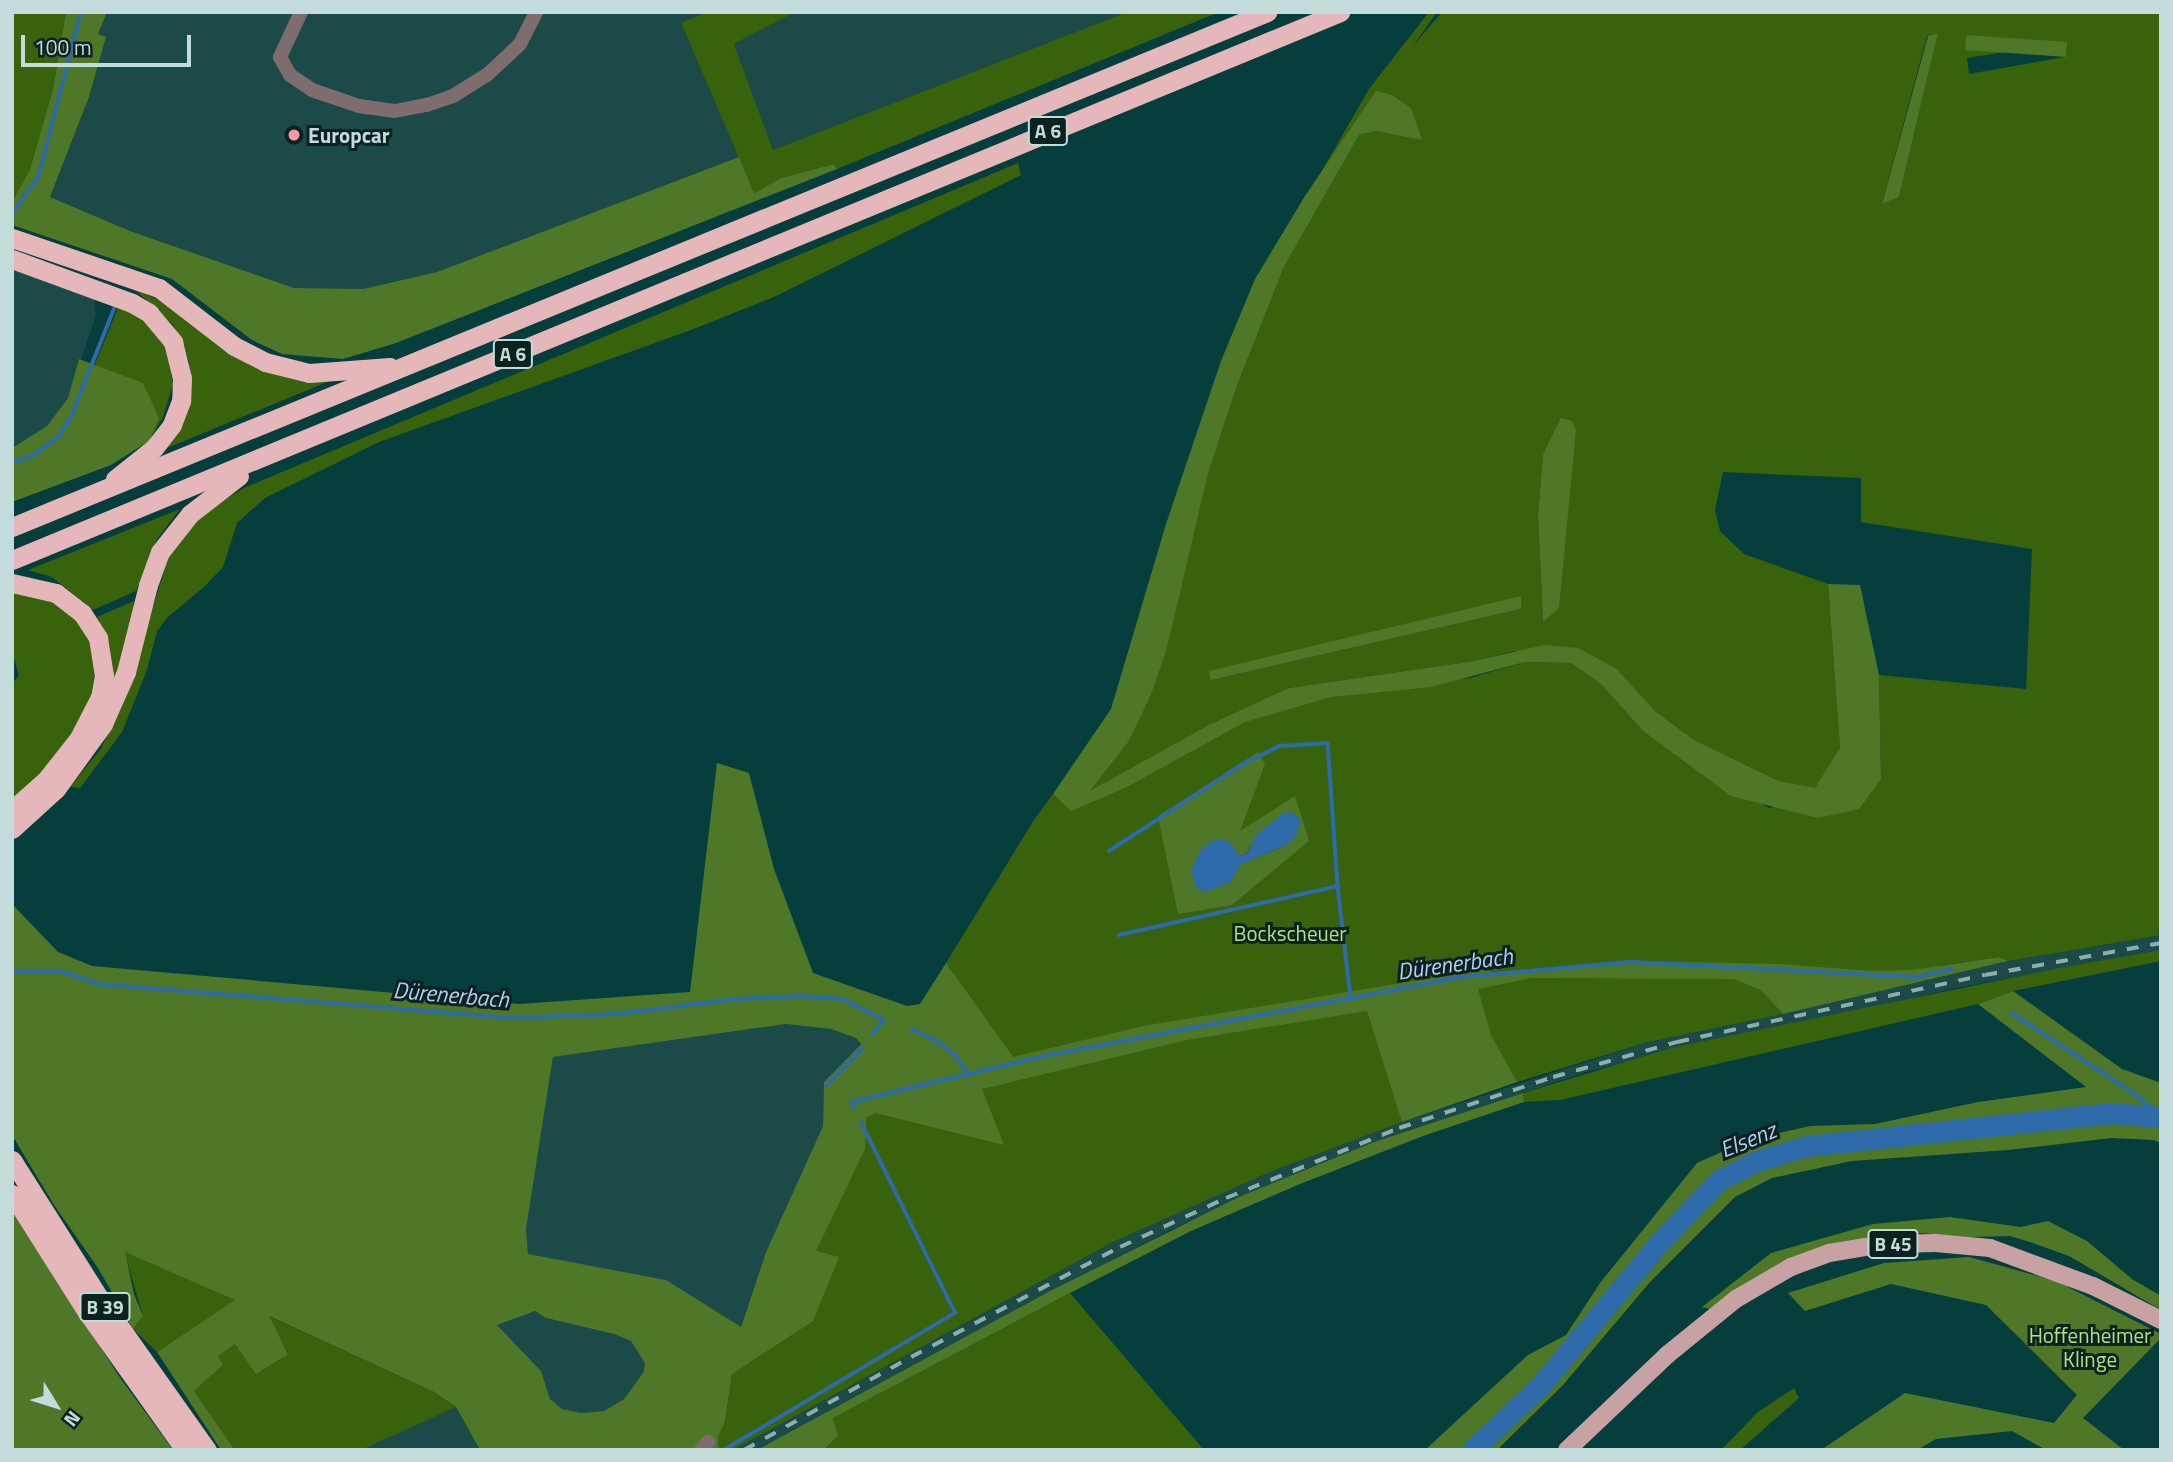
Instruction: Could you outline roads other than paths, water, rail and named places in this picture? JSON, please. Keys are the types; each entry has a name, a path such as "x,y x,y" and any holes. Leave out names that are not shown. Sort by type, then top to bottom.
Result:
{"highway":[{"name":"A 6","path":"12,527 1267,12"},
{"name":"A 6","path":"12,561 1340,12"},
{"path":"12,238 128,277 174,296 249,356 291,371 334,372 412,364"},
{"path":"12,259 121,297 149,313 173,342 182,378 181,401 172,425 154,447 98,493"},
{"path":"12,829 56,789 103,724 126,672 146,592 160,552 190,514 268,455"},
{"path":"12,583 56,593 86,618 103,653 104,675 91,718 46,780 12,810"},
{"name":"B 39","path":"12,1160 100,1300 207,1450"},
{"name":"B 39","path":"12,1194 87,1312 185,1450"}],"main road":[{"name":"B 45","path":"1567,1450 1667,1355 1736,1299 1791,1267 1829,1253 1884,1244 1936,1243 1990,1248 2093,1286 2161,1320"}],"street":[{"path":"301,12 280,57 289,75 313,90 359,106 395,111 428,105 453,96 487,75 520,44 536,12"}],"water":[{"path":"1285,812 1294,813 1301,820 1296,837 1286,845 1240,865 1231,882 1205,892 1196,888 1191,871 1201,849 1214,840 1224,840 1231,844 1240,856 1248,853 1255,836"}],"waterway":[{"name":"Dürenerbach","path":"12,213 38,178 81,12"},
{"path":"12,463 35,454 58,437 71,417 114,309"},
{"path":"1109,851 1245,763 1280,746 1328,743 1338,886 1351,999"},
{"path":"1119,935 1338,886"},
{"name":"Dürenerbach","path":"854,1108 852,1102 1044,1056 1462,977 1631,962 1917,977 1952,969"},
{"name":"Dürenerbach","path":"12,972 61,971 98,984 515,1018 617,1014 738,999 801,996 843,999 884,1020 873,1034"},
{"name":"Dürenerbach","path":"2012,1013 2140,1097 2158,1117"},
{"name":"Dürenerbach","path":"911,1029 936,1040 955,1055 969,1074"},
{"path":"826,1086 862,1049"},
{"name":"Elsenz","path":"1472,1450 1539,1387 1660,1242 1719,1180 1757,1161 1807,1146 2111,1113 2161,1117"},
{"path":"724,1450 955,1313 861,1123"}],"railway":[{"path":"744,1450 911,1357 1120,1247 1226,1198 1399,1128 1553,1077 1677,1042 1985,975 2161,943"}],"place":[{"name":"Europcar","path":"294,135"}],"park label":[{"name":"Bockscheuer","path":"1290,933"},
{"name":"Hoffenheimer Klinge","path":"2090,1347"}]}
